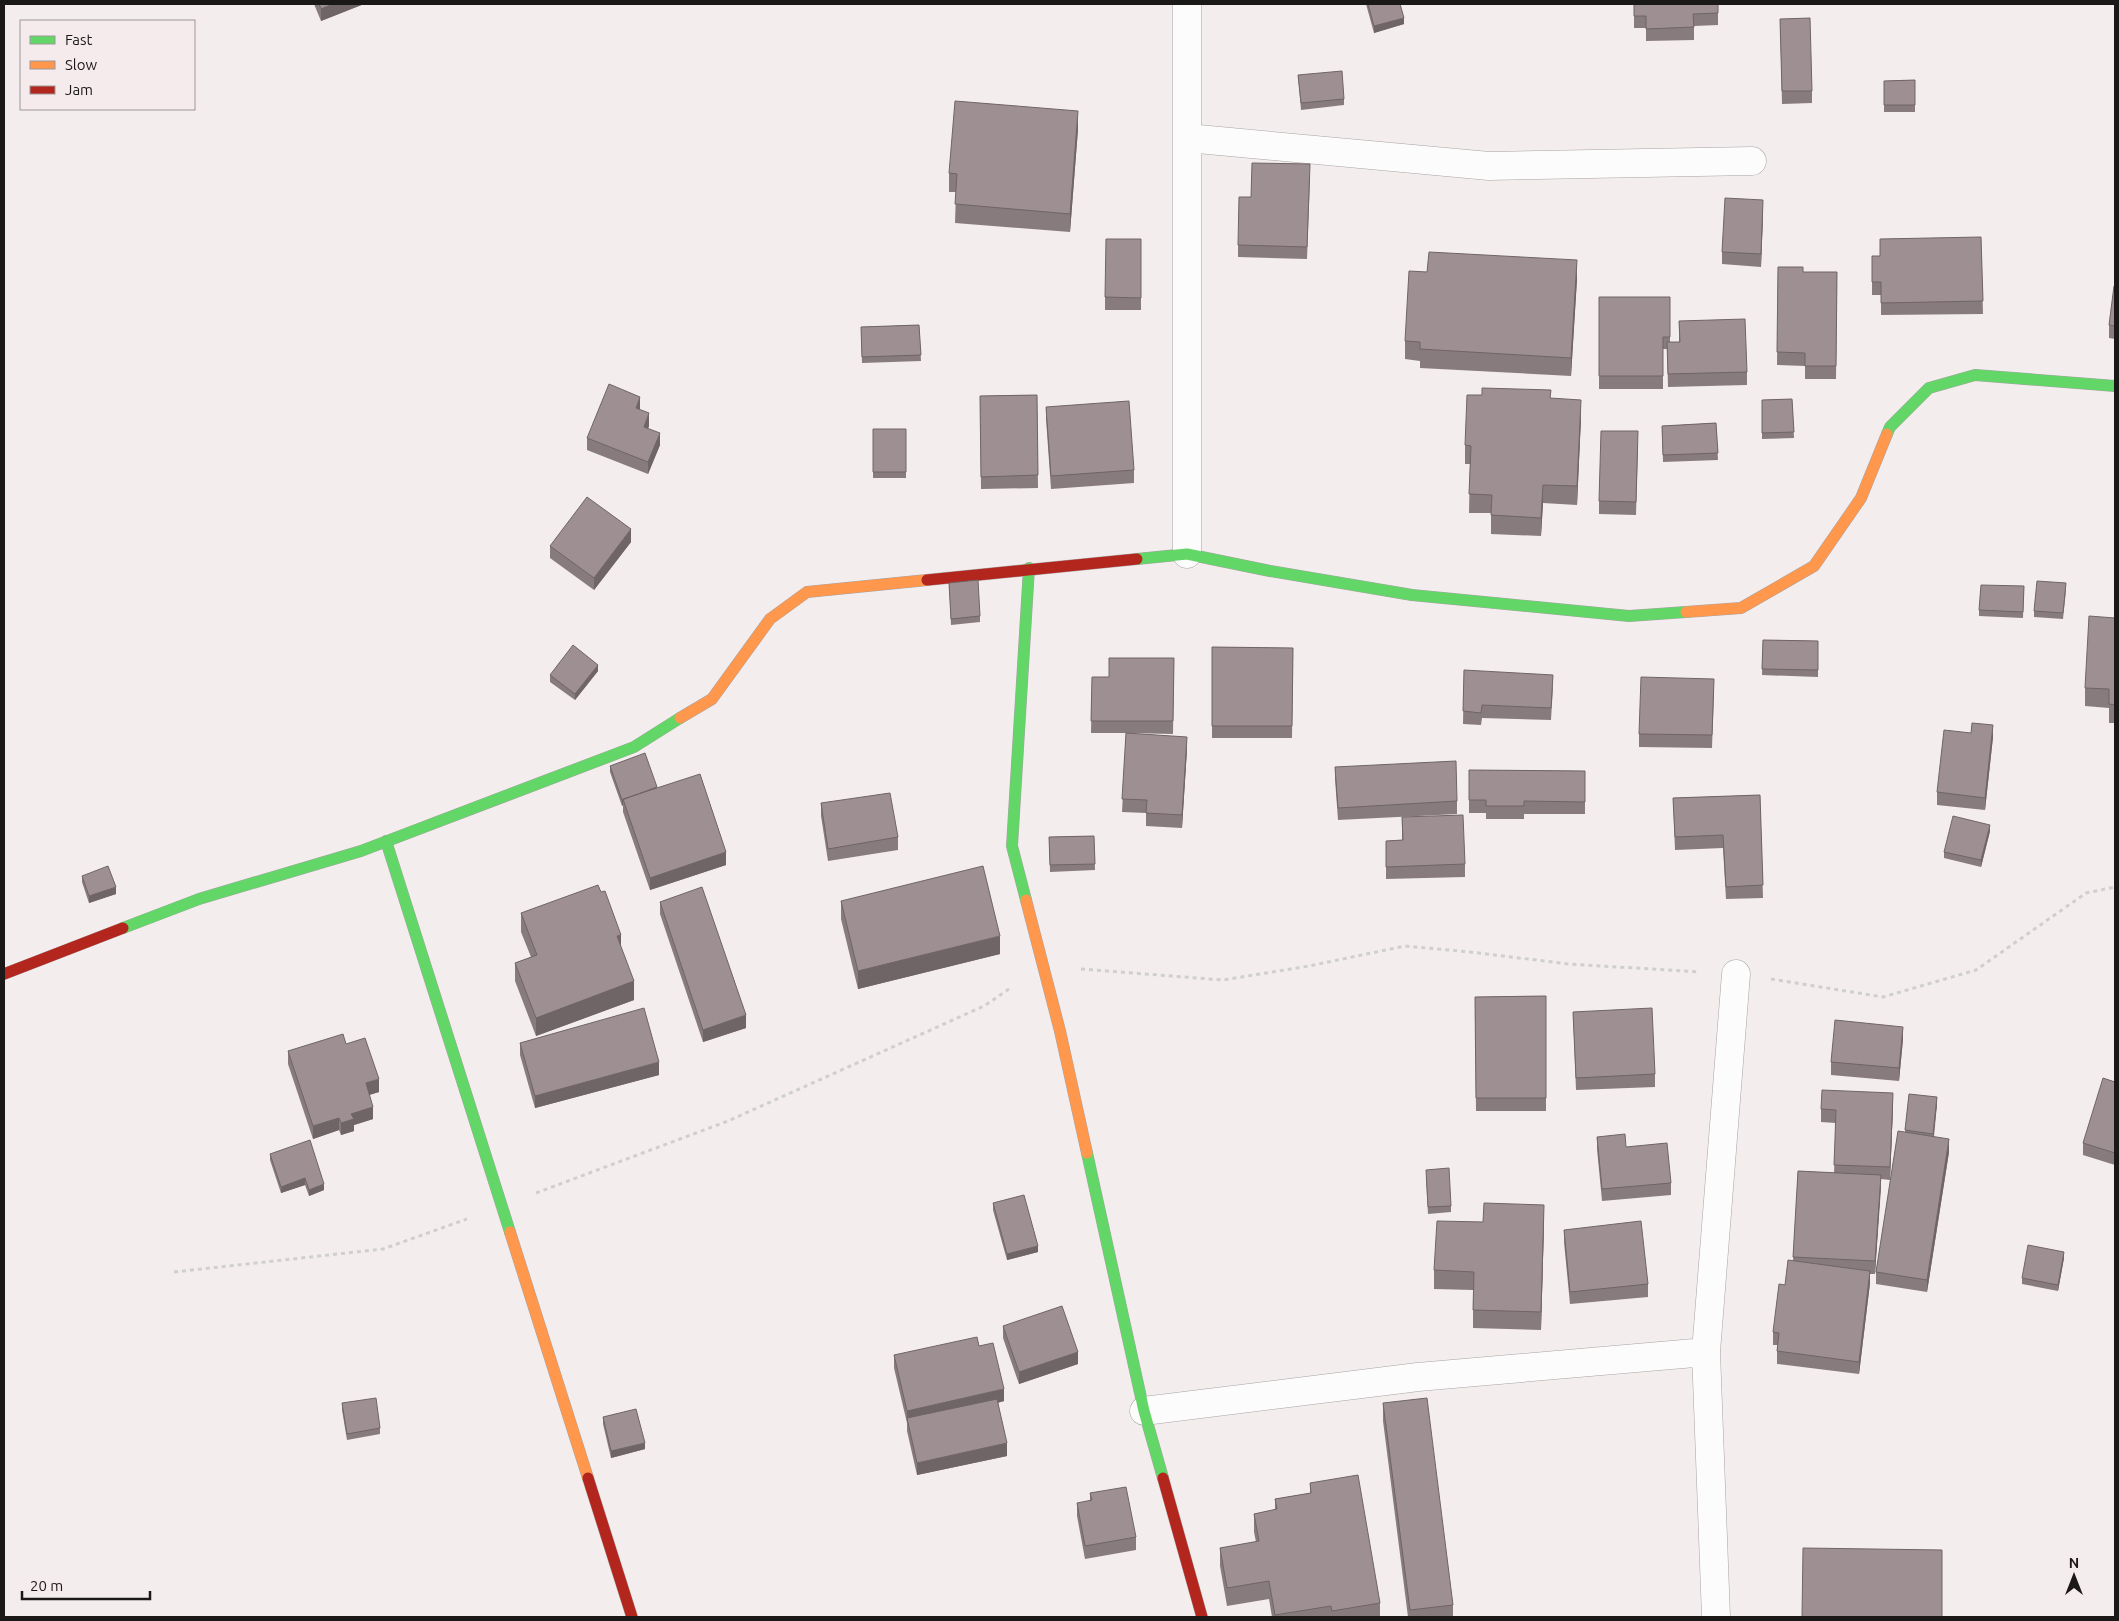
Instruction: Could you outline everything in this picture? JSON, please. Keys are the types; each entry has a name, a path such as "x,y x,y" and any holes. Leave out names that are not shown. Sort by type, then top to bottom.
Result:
{"street":[{"path":"1186,554 1187,4"},
{"path":"1186,138 1489,166 1752,160"},
{"path":"4,974 199,898 361,851 634,747 712,699 770,619 807,592 1029,568 1186,554 1270,571 1412,594 1628,616 1741,608 1814,566 1861,498 1890,427 1929,388 1975,375 2115,386"},
{"path":"1029,568 1012,846 1060,1031 1144,1411 1202,1617"},
{"path":"386,841 632,1617"},
{"path":"1716,1617 1706,1352 1736,974"},
{"path":"1144,1411 1418,1377 1706,1352"}],"path":[{"path":"174,1272 383,1249 728,1121 984,1006 1044,966 1223,980 1309,966 1405,946 1569,964 1736,974 1883,997 1976,970 2086,893 2115,886"}],"building":[{"path":"319,4 333,4 321,9"},
{"path":"1368,4 1400,4 1404,18 1374,26"},
{"path":"1634,4 1718,4 1718,13 1693,14 1694,27 1646,29 1646,16 1634,16"},
{"path":"1810,18 1812,91 1782,91 1780,19"},
{"path":"1342,71 1344,99 1301,103 1298,75"},
{"path":"1915,80 1915,105 1884,105 1884,81"},
{"path":"955,101 1078,111 1070,214 955,204 957,174 949,173"},
{"path":"1252,163 1310,164 1307,247 1238,245 1239,197 1251,197"},
{"path":"1725,198 1763,200 1761,254 1722,252"},
{"path":"1981,237 1983,301 1881,303 1881,282 1872,282 1872,256 1880,256 1880,239"},
{"path":"1106,239 1141,239 1141,298 1105,297"},
{"path":"1429,252 1577,260 1571,358 1420,349 1420,342 1405,341 1409,271 1427,272"},
{"path":"1778,267 1803,267 1803,272 1837,272 1836,366 1805,366 1805,353 1777,352"},
{"path":"2115,286 2115,326 2109,325"},
{"path":"1599,297 1670,297 1670,337 1663,337 1663,376 1599,376"},
{"path":"1745,319 1747,372 1668,374 1667,342 1680,342 1679,321"},
{"path":"919,325 921,355 862,357 861,327"},
{"path":"609,384 640,397 636,408 649,413 644,427 660,433 648,462 587,438"},
{"path":"1482,388 1551,390 1550,398 1581,400 1577,486 1543,485 1541,518 1491,515 1492,495 1469,494 1471,446 1465,445 1467,395 1482,395"},
{"path":"1037,395 1038,475 981,477 980,396"},
{"path":"1792,399 1794,432 1762,433 1762,400"},
{"path":"1129,401 1134,470 1051,476 1046,407"},
{"path":"1716,423 1718,453 1663,455 1662,426"},
{"path":"873,429 906,429 906,472 873,472"},
{"path":"1601,431 1638,431 1636,502 1599,501"},
{"path":"587,497 631,529 594,578 550,546"},
{"path":"978,580 980,616 951,619 949,583"},
{"path":"2037,581 2066,583 2063,613 2034,611"},
{"path":"1981,585 2024,586 2023,612 1979,610"},
{"path":"2089,616 2115,618 2115,705 2109,704 2109,689 2085,688"},
{"path":"1763,640 1818,641 1818,670 1762,669"},
{"path":"573,645 598,665 575,694 550,675"},
{"path":"1212,647 1293,648 1292,726 1212,726"},
{"path":"1109,658 1174,658 1173,721 1091,721 1092,677 1109,677"},
{"path":"1464,670 1553,675 1551,708 1482,705 1481,713 1463,711"},
{"path":"1641,677 1714,679 1712,735 1639,734"},
{"path":"1972,723 1993,725 1985,798 1937,792 1944,730 1971,733"},
{"path":"1126,733 1187,737 1182,815 1146,813 1147,800 1122,799"},
{"path":"645,753 657,787 622,800 610,766"},
{"path":"1456,761 1457,801 1338,808 1335,767"},
{"path":"1469,770 1585,771 1585,802 1524,801 1524,806 1486,806 1486,800 1469,800"},
{"path":"700,774 726,852 650,878 623,799"},
{"path":"890,793 898,837 828,849 821,803"},
{"path":"1760,795 1763,885 1726,887 1723,835 1675,837 1673,798"},
{"path":"1463,815 1465,864 1386,867 1386,841 1403,840 1402,817"},
{"path":"1953,816 1990,825 1981,860 1944,852"},
{"path":"1094,836 1095,864 1050,865 1049,837"},
{"path":"108,866 116,887 89,896 82,876"},
{"path":"983,866 1000,936 858,971 841,901"},
{"path":"598,885 601,892 605,891 621,935 617,936 634,981 536,1018 515,963 537,955 521,913"},
{"path":"702,887 746,1015 703,1030 660,902"},
{"path":"1546,996 1546,1098 1476,1098 1475,997"},
{"path":"644,1008 659,1062 535,1096 520,1043"},
{"path":"1652,1008 1655,1074 1576,1078 1573,1012"},
{"path":"1835,1020 1903,1027 1899,1068 1831,1062"},
{"path":"343,1034 346,1044 365,1038 379,1079 366,1083 373,1107 351,1114 354,1119 341,1123 339,1118 313,1126 288,1051"},
{"path":"2103,1078 2115,1082 2115,1153 2083,1143"},
{"path":"1822,1090 1893,1093 1890,1167 1834,1165 1836,1110 1821,1109"},
{"path":"1909,1094 1937,1097 1933,1134 1905,1130"},
{"path":"1898,1131 1949,1139 1927,1280 1876,1272"},
{"path":"1625,1134 1626,1147 1667,1143 1671,1183 1602,1189 1597,1137"},
{"path":"310,1140 324,1184 309,1190 305,1178 281,1187 270,1154"},
{"path":"1449,1168 1451,1206 1428,1207 1426,1170"},
{"path":"1798,1171 1881,1175 1875,1261 1793,1257"},
{"path":"1024,1195 1038,1246 1007,1254 993,1203"},
{"path":"1484,1203 1544,1205 1541,1312 1473,1310 1474,1272 1434,1270 1437,1221 1483,1222"},
{"path":"1641,1221 1648,1284 1570,1292 1564,1230"},
{"path":"2028,1245 2064,1252 2058,1285 2022,1278"},
{"path":"1788,1260 1870,1271 1859,1362 1777,1351 1779,1333 1773,1332 1779,1284 1785,1285"},
{"path":"1062,1306 1078,1352 1019,1372 1003,1326"},
{"path":"977,1337 979,1346 993,1343 1004,1389 907,1411 894,1355"},
{"path":"376,1398 380,1428 347,1434 342,1403"},
{"path":"1427,1398 1453,1605 1410,1610 1383,1403"},
{"path":"997,1399 1007,1443 917,1463 907,1418"},
{"path":"636,1409 645,1443 611,1451 603,1417"},
{"path":"1358,1475 1380,1603 1332,1611 1331,1606 1275,1615 1269,1581 1227,1588 1220,1548 1259,1541 1254,1514 1277,1509 1275,1499 1311,1493 1310,1483"},
{"path":"1126,1487 1136,1537 1085,1546 1077,1503 1092,1500 1090,1493"},
{"path":"1803,1548 1942,1550 1942,1617 1802,1617"}],"traffic: fast":[{"path":"1887,434 1890,427 1929,388 1975,375 2115,386"},
{"path":"1137,559 1187,554 1270,571 1412,595 1629,616 1686,612"},
{"path":"1026,900 1012,846 1029,568"},
{"path":"123,928 199,899 361,851 634,747 680,718"},
{"path":"386,841 510,1232"},
{"path":"1087,1153 1144,1411 1163,1478"}],"traffic: slow":[{"path":"1686,612 1741,608 1814,566 1861,498 1887,434"},
{"path":"680,718 712,699 770,619 807,592 927,580"},
{"path":"1026,900 1060,1031 1087,1153"},
{"path":"510,1232 588,1478"}],"traffic: jam":[{"path":"927,580 1137,559"},
{"path":"4,974 123,928"},
{"path":"588,1478 632,1617"},
{"path":"1163,1478 1202,1617"}]}
